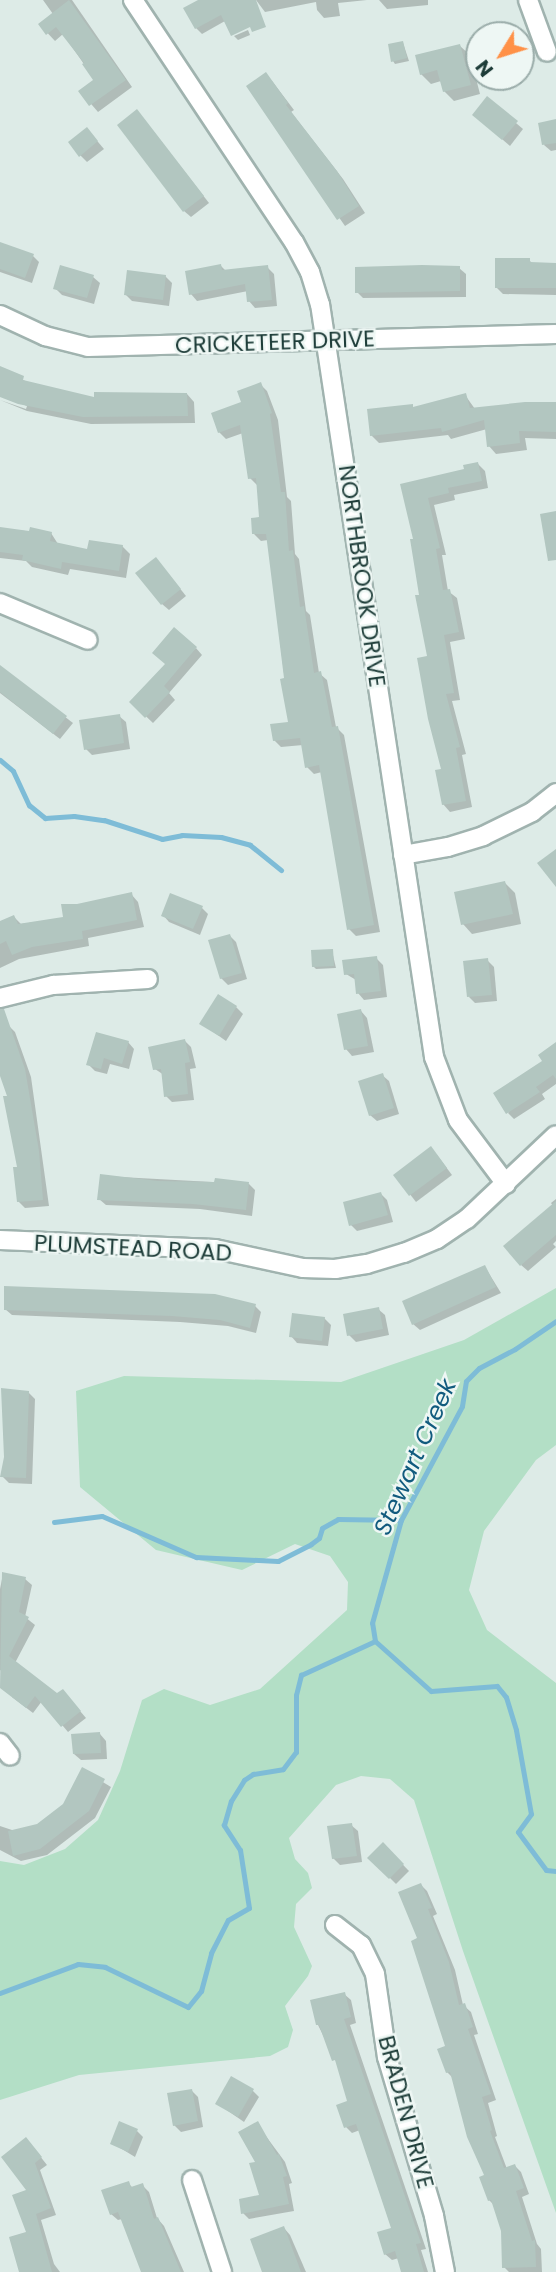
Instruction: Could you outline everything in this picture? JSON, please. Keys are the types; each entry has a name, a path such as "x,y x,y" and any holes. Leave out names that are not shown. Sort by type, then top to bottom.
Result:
{"street":[{"name":"NORTHBROOK DRIVE","path":"133,0 295,243 317,293 327,341 434,1057 442,1086 458,1120 506,1184"},
{"path":"528,0 548,52"},
{"name":"CRICKETEER DRIVE","path":"0,315 45,336 88,347 556,334"},
{"path":"0,603 88,640"},
{"path":"402,855 448,847 483,836 532,811 556,793"},
{"path":"0,998 53,985 148,979"},
{"name":"PLUMSTEAD ROAD","path":"0,1240 215,1249 303,1268 335,1269 367,1264 404,1253 437,1238 481,1209 556,1135"},
{"name":"BRADEN DRIVE","path":"335,1925 361,1945 375,1974 387,2057 434,2216 445,2272"},
{"path":"192,2180 222,2272"}],"green space":[{"path":"556,1288 556,1445 536,1460 484,1531 469,1590 487,1630 556,1683 556,2213 463,1951 414,1800 390,1779 361,1776 336,1785 289,1838 295,1859 308,1873 312,1888 296,1904 294,1927 312,1966 308,1976 285,2006 293,2030 288,2047 270,2056 79,2075 0,2100 0,1861 24,1865 65,1849 98,1820 120,1771 142,1700 164,1689 210,1705 260,1689 347,1610 348,1582 330,1556 295,1544 242,1570 156,1550 80,1487 76,1391 124,1376 341,1382 464,1340"}],"building":[{"path":"69,0 126,80 89,106 78,91 93,80 82,64 84,63 56,27 46,35 38,24"},
{"path":"198,0 256,0 266,27 252,32 250,27 231,36 221,15 195,29 183,8"},
{"path":"403,41 407,58 391,62 388,44"},
{"path":"460,44 465,63 465,86 443,92 437,70 420,75 415,55"},
{"path":"266,72 288,103 286,105 337,171 359,206 337,220 246,86"},
{"path":"487,96 518,121 502,140 472,115"},
{"path":"137,109 204,196 183,212 117,125"},
{"path":"556,119 556,143 542,145 538,123"},
{"path":"87,127 98,141 79,157 68,142"},
{"path":"0,242 34,254 25,278 0,269"},
{"path":"495,258 530,258 530,262 556,263 556,288 495,288"},
{"path":"221,264 222,270 268,265 272,300 247,302 245,284 189,295 185,271"},
{"path":"60,265 94,275 87,298 53,289"},
{"path":"460,266 460,291 355,293 355,267"},
{"path":"127,270 166,275 163,300 124,295"},
{"path":"0,366 24,376 23,380 94,397 94,392 187,393 188,416 83,417 18,404 0,397"},
{"path":"261,382 272,413 270,414 281,492 285,492 289,551 293,550 300,607 304,606 314,673 321,671 332,727 338,726 374,925 347,930 319,765 305,768 300,738 273,741 270,724 288,722 280,679 284,678 266,534 252,534 251,518 259,517 256,478 248,479 240,425 218,433 211,413 241,402 237,391"},
{"path":"466,393 470,408 525,402 556,402 556,432 519,431 520,443 487,447 484,420 442,432 441,428 370,436 367,409 413,404 413,407"},
{"path":"478,462 482,481 448,488 449,493 428,498 440,548 436,549 443,590 450,589 459,632 444,635 454,693 446,694 460,747 456,748 466,801 442,805 435,770 441,769 428,719 417,658 427,656 415,595 419,595 410,539 413,539 400,484 464,469 463,465"},
{"path":"556,511 556,560 548,561 540,514"},
{"path":"0,527 29,531 30,527 52,532 50,541 87,549 89,540 123,545 119,571 62,562 61,569 22,560 23,555 0,552"},
{"path":"156,557 181,589 161,605 135,573"},
{"path":"174,627 197,647 164,686 170,692 145,718 129,702 165,664 152,653"},
{"path":"0,665 67,716 53,734 0,692"},
{"path":"120,714 124,743 84,750 79,720"},
{"path":"556,849 556,887 537,863"},
{"path":"505,881 513,914 461,925 454,892"},
{"path":"132,892 137,920 82,931 83,939 32,947 12,955 6,941 0,944 0,921 14,915 18,924 63,917 61,904 77,904"},
{"path":"170,893 203,906 193,929 161,916"},
{"path":"230,934 242,973 220,979 208,940"},
{"path":"333,949 334,966 312,967 311,950"},
{"path":"377,956 381,991 356,994 354,974 344,975 342,960"},
{"path":"488,958 492,995 467,997 463,961"},
{"path":"218,994 237,1006 219,1036 199,1024"},
{"path":"0,1009 4,1009 25,1069 39,1151 43,1200 17,1202 13,1167 17,1167 3,1096 7,1096 0,1076"},
{"path":"361,1009 368,1046 344,1050 337,1014"},
{"path":"96,1032 129,1041 122,1064 104,1058 101,1069 86,1065"},
{"path":"185,1039 190,1062 185,1063 188,1094 164,1097 161,1069 153,1070 148,1047"},
{"path":"556,1042 556,1079 553,1075 536,1087 540,1092 506,1114 493,1093 542,1061 538,1055"},
{"path":"383,1073 394,1108 369,1116 358,1081"},
{"path":"431,1146 447,1168 409,1196 393,1175"},
{"path":"100,1174 158,1181 214,1182 215,1178 249,1182 246,1210 193,1204 97,1200"},
{"path":"381,1192 388,1215 349,1226 343,1202"},
{"path":"556,1201 556,1235 520,1266 503,1246"},
{"path":"485,1265 496,1287 412,1325 402,1301"},
{"path":"4,1286 215,1294 256,1304 250,1328 220,1320 172,1316 4,1310"},
{"path":"379,1307 383,1329 347,1336 343,1314"},
{"path":"292,1313 325,1317 322,1341 289,1337"},
{"path":"1,1388 29,1391 26,1478 0,1477 4,1457"},
{"path":"2,1572 26,1577 19,1612 29,1617 9,1656 57,1693 63,1689 81,1711 61,1727 35,1696 26,1708 0,1688"},
{"path":"100,1732 101,1753 73,1754 71,1734"},
{"path":"82,1767 105,1779 89,1811 40,1849 13,1856 8,1831 37,1824 63,1804"},
{"path":"352,1823 357,1856 332,1859 327,1826"},
{"path":"383,1842 404,1864 389,1879 367,1858"},
{"path":"421,1883 449,1962 459,2005 465,2003 473,2027 468,2029 491,2094 482,2097 492,2130 490,2131 504,2168 515,2164 524,2188 516,2191 532,2241 535,2240 536,2267 502,2268 501,2231 491,2200 488,2201 479,2177 484,2175 467,2137 450,2072 446,2073 437,2049 445,2046 411,1941 417,1938 398,1892"},
{"path":"345,1992 351,2017 344,2019 421,2243 416,2244 424,2272 401,2272 395,2251 384,2255 377,2232 391,2228 356,2124 344,2128 336,2105 347,2101 335,2060 332,2061 319,2025 316,2025 310,2000"},
{"path":"231,2076 254,2089 238,2117 215,2104"},
{"path":"192,2089 198,2121 173,2126 167,2093"},
{"path":"119,2121 138,2129 128,2152 110,2144"},
{"path":"258,2121 277,2155 279,2154 287,2176 283,2177 289,2204 241,2214 239,2199 259,2195 249,2163 255,2162 238,2132"},
{"path":"26,2137 42,2157 35,2163 51,2208 36,2214 52,2272 19,2272 9,2237 26,2232 12,2195 26,2190 1,2157"},
{"path":"129,2181 131,2187 143,2183 154,2219 158,2217 181,2272 141,2272 118,2212 110,2215 101,2190"},
{"path":"284,2226 301,2272 262,2272 250,2239"}],"waterway":[{"path":"0,760 13,771 29,805 45,818 74,816 104,820 162,839 182,835 221,837 250,845 281,870"},
{"name":"Stewart Creek","path":"375,1641 372,1623 401,1520 462,1406 466,1381 479,1368 515,1349 556,1321"},
{"path":"54,1522 102,1516 196,1557 278,1561 311,1544 319,1538 322,1528 338,1519 401,1520"},
{"path":"375,1641 431,1691 497,1686 506,1697 516,1730 531,1814 518,1832 546,1870 556,1871"},
{"name":"Stewart Creek","path":"0,1993 78,1964 105,1967 188,2007 201,1991 211,1953 228,1920 249,1908 240,1850 224,1825 231,1801 244,1780 253,1774 283,1769 296,1752 296,1695 301,1675 375,1641"}]}
